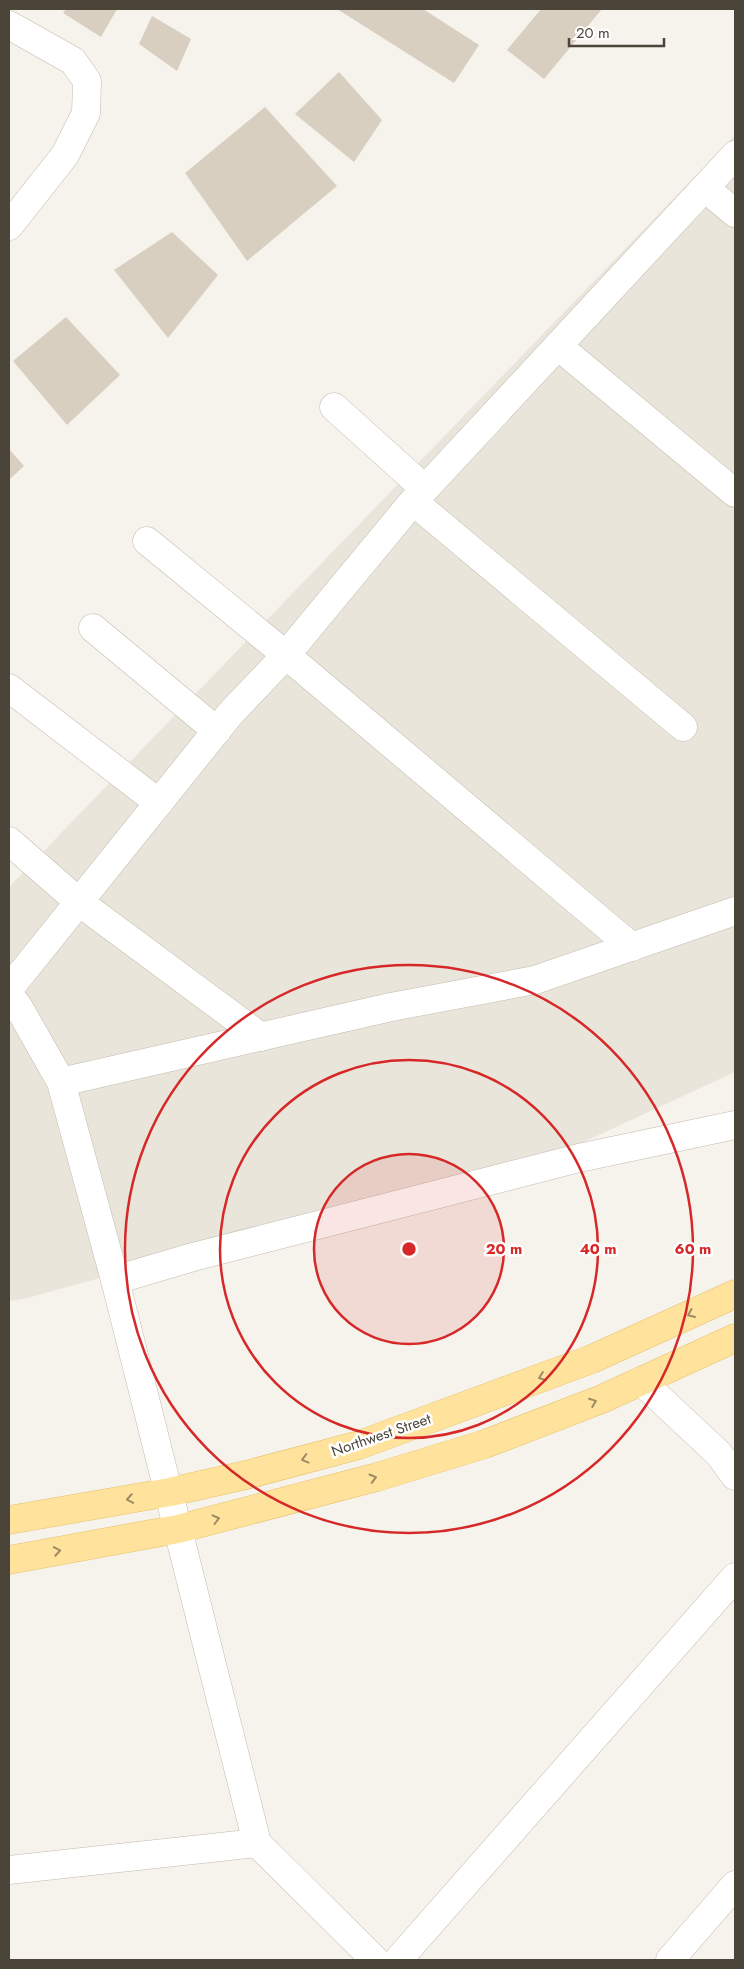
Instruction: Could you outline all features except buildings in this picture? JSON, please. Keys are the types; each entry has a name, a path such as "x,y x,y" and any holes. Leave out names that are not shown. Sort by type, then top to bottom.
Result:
{"main road":[{"name":"Northwest Street","path":"9,1520 170,1492 246,1475 359,1445 592,1359 735,1294"},
{"path":"9,1560 178,1529 368,1480 485,1444 602,1399 735,1338"}],"street":[{"path":"9,25 73,62 86,81 86,113 65,155 9,226"},
{"path":"9,989 230,714 286,655 419,495 735,156"},
{"path":"705,188 735,213"},
{"path":"558,346 735,493"},
{"path":"334,407 419,495 683,727"},
{"path":"147,541 286,655 632,947"},
{"path":"92,628 217,731"},
{"path":"9,688 159,803"},
{"path":"9,841 79,902 261,1037"},
{"path":"61,1082 391,1007 535,980 735,911"},
{"path":"9,995 18,1006 61,1082 170,1492 257,1843 375,1960"},
{"path":"115,1280 193,1257 579,1158 735,1125"},
{"path":"641,1381 719,1454 735,1476"},
{"path":"398,1960 735,1577"},
{"path":"9,1870 257,1843"},
{"path":"670,1960 735,1885"}],"shaded area":[{"path":"735,135 735,1072 562,1152 23,1299 9,1301 9,887"}]}
